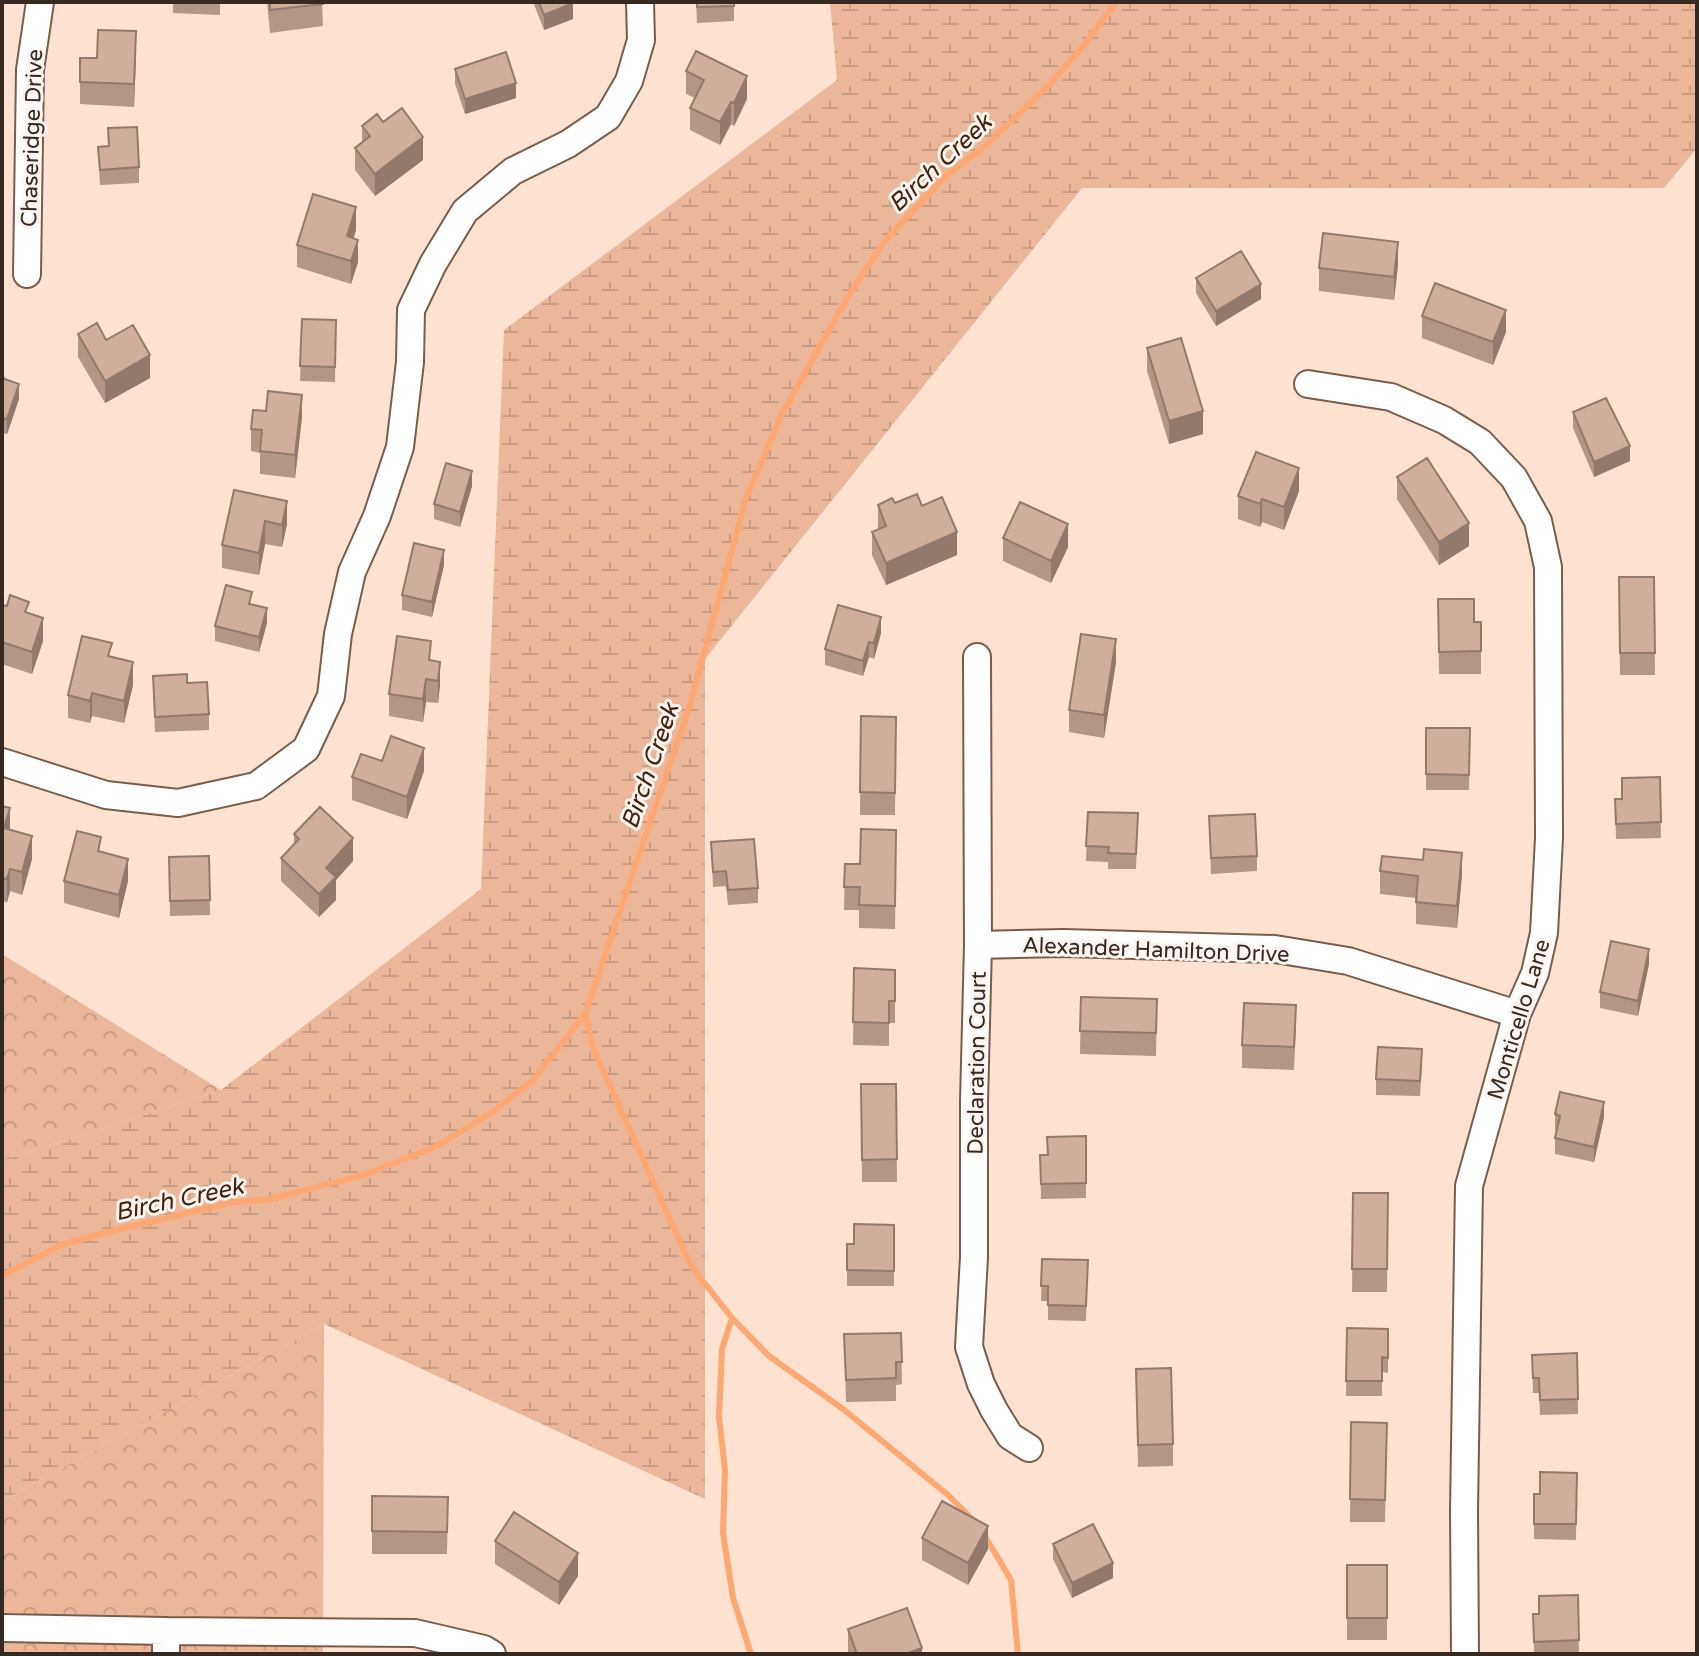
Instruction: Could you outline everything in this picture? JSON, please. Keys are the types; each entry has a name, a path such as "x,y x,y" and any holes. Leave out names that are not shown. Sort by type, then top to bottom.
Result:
{"street":[{"name":"Chaseridge Drive","path":"27,274 30,70 40,2"},
{"path":"2,762 106,795 178,803 256,786 306,749 331,696 338,634 352,572 377,516 400,447 410,362 411,310 433,264 465,211 513,171 568,144 608,117 629,81 641,40 640,2"},
{"name":"Monticello Lane","path":"1308,384 1391,397 1444,420 1480,442 1514,478 1538,521 1548,567 1549,838 1544,933 1535,973 1517,1014 1469,1186 1465,1654"},
{"name":"Declaration Court","path":"977,657 978,945 974,1257 969,1347 981,1384 994,1410 1010,1436 1029,1448"},
{"name":"Alexander Hamilton Drive","path":"978,945 1064,943 1275,949 1348,961 1517,1014"},
{"path":"2,1628 166,1642 415,1633 484,1649 492,1654"}],"green space":[{"path":"830,2 1697,2 1697,148 1664,188 1082,188 705,659 705,1499 324,1324 2,1501 2,1161 221,1090 481,889 504,330 837,80"},
{"path":"2,954 221,1090 2,1161"},
{"path":"324,1324 323,1654 2,1654 2,1501"}],"building":[{"path":"270,2 322,2 323,4 270,10"},
{"path":"539,2 572,2 573,3 544,15"},
{"path":"697,2 734,2 734,6 697,7"},
{"path":"98,30 136,31 134,84 80,82 80,58 97,58"},
{"path":"696,51 747,76 734,103 731,102 720,122 690,108 704,80 686,71"},
{"path":"506,52 516,83 465,99 455,69"},
{"path":"402,108 423,137 375,174 355,148 370,136 362,126 377,114 383,122"},
{"path":"137,127 139,167 100,170 98,147 109,146 108,128"},
{"path":"313,194 356,207 347,236 358,240 351,261 297,245"},
{"path":"1323,233 1398,242 1394,277 1319,268"},
{"path":"1241,251 1261,284 1216,311 1196,278"},
{"path":"1435,283 1506,310 1493,342 1422,316"},
{"path":"302,319 336,320 335,367 300,366"},
{"path":"97,323 106,340 133,325 150,355 105,381 78,334"},
{"path":"1181,338 1203,411 1169,421 1147,348"},
{"path":"2,378 19,384 7,419 2,418"},
{"path":"268,391 302,395 295,455 260,451 262,430 251,429 253,410 266,411"},
{"path":"1606,398 1630,446 1594,462 1573,412"},
{"path":"1256,452 1299,468 1284,507 1262,499 1260,504 1238,496"},
{"path":"1427,458 1469,523 1439,542 1397,477"},
{"path":"446,463 472,471 460,512 434,504"},
{"path":"234,490 287,501 282,525 265,521 259,553 222,545"},
{"path":"917,494 922,506 942,497 957,532 886,563 872,532 886,526 878,505 892,498 895,503"},
{"path":"1020,502 1068,524 1051,561 1003,538"},
{"path":"414,543 444,550 432,602 402,595"},
{"path":"1619,577 1654,577 1655,653 1620,653"},
{"path":"226,585 252,592 249,604 267,608 259,637 215,626"},
{"path":"10,595 29,602 25,612 43,618 32,652 2,642 2,605 7,606"},
{"path":"1438,599 1474,599 1474,622 1481,622 1481,651 1439,652"},
{"path":"838,605 881,617 874,643 869,642 863,661 825,649"},
{"path":"1081,634 1116,639 1104,715 1069,710"},
{"path":"82,636 112,643 108,656 133,662 124,701 92,693 90,701 68,695"},
{"path":"397,636 431,641 429,660 440,662 438,681 426,679 423,699 389,694"},
{"path":"187,674 187,683 207,682 209,714 155,717 153,676"},
{"path":"861,716 896,717 895,793 860,792"},
{"path":"1426,728 1470,728 1469,775 1426,774"},
{"path":"391,736 424,748 407,797 352,777 361,754 382,761"},
{"path":"1660,777 1661,822 1616,824 1615,799 1622,799 1622,778"},
{"path":"2,806 10,808 4,828 32,836 22,872 10,869 7,879 2,878"},
{"path":"320,807 353,838 326,868 336,877 319,894 281,858 299,839 294,834"},
{"path":"1088,812 1138,813 1136,854 1108,853 1109,847 1086,846"},
{"path":"1255,814 1257,856 1211,858 1209,816"},
{"path":"861,829 896,830 895,906 859,905 860,887 844,887 845,864 860,864"},
{"path":"77,831 101,837 98,851 128,859 119,895 64,881"},
{"path":"754,839 758,888 728,890 726,871 713,872 711,842"},
{"path":"1424,849 1462,853 1457,906 1416,902 1418,876 1380,871 1382,856 1423,860"},
{"path":"209,856 210,900 170,901 169,857"},
{"path":"1611,941 1649,949 1638,1001 1600,992"},
{"path":"854,968 895,970 895,1001 889,1001 889,1023 853,1022"},
{"path":"1081,997 1157,999 1156,1033 1080,1031"},
{"path":"1244,1003 1296,1005 1294,1047 1242,1045"},
{"path":"1378,1047 1422,1049 1420,1081 1376,1079"},
{"path":"861,1084 896,1084 897,1159 862,1160"},
{"path":"1560,1092 1604,1102 1594,1147 1555,1138 1560,1116 1555,1114"},
{"path":"1086,1136 1086,1183 1041,1184 1040,1155 1048,1155 1047,1137"},
{"path":"1353,1193 1388,1193 1387,1269 1352,1269"},
{"path":"854,1224 894,1225 894,1271 847,1270 847,1244 854,1244"},
{"path":"1042,1259 1088,1260 1086,1306 1048,1305 1048,1286 1041,1286"},
{"path":"1347,1328 1388,1329 1388,1358 1382,1357 1382,1381 1346,1381"},
{"path":"901,1333 902,1362 896,1362 896,1378 846,1380 844,1334"},
{"path":"1577,1353 1578,1399 1540,1400 1539,1378 1533,1378 1532,1355"},
{"path":"1171,1368 1173,1444 1138,1445 1136,1369"},
{"path":"1351,1422 1387,1423 1385,1500 1350,1499"},
{"path":"1540,1472 1577,1473 1576,1524 1534,1524 1534,1494 1540,1494"},
{"path":"372,1496 448,1497 447,1532 372,1531"},
{"path":"942,1501 988,1526 968,1563 922,1538"},
{"path":"514,1512 578,1553 559,1582 495,1541"},
{"path":"1093,1524 1113,1563 1072,1583 1053,1544"},
{"path":"1347,1565 1387,1565 1387,1618 1347,1618"},
{"path":"1578,1595 1579,1640 1534,1642 1533,1614 1539,1614 1539,1596"},
{"path":"907,1608 922,1648 905,1654 857,1654 848,1629"}],"waterway":[{"name":"Birch Creek","path":"2,1276 61,1245 96,1235 229,1203 270,1199 364,1175 437,1146 491,1113 532,1081 585,1014 690,705 746,498 782,414 846,300 884,242 944,177 984,147 1050,84 1116,2"},
{"path":"585,1014 593,1048 691,1266 732,1318 769,1356 843,1409 948,1495 974,1521"},
{"path":"732,1318 722,1349 719,1417 725,1470 723,1533 733,1598 751,1654"},
{"path":"983,1533 1011,1580 1018,1654"}]}
